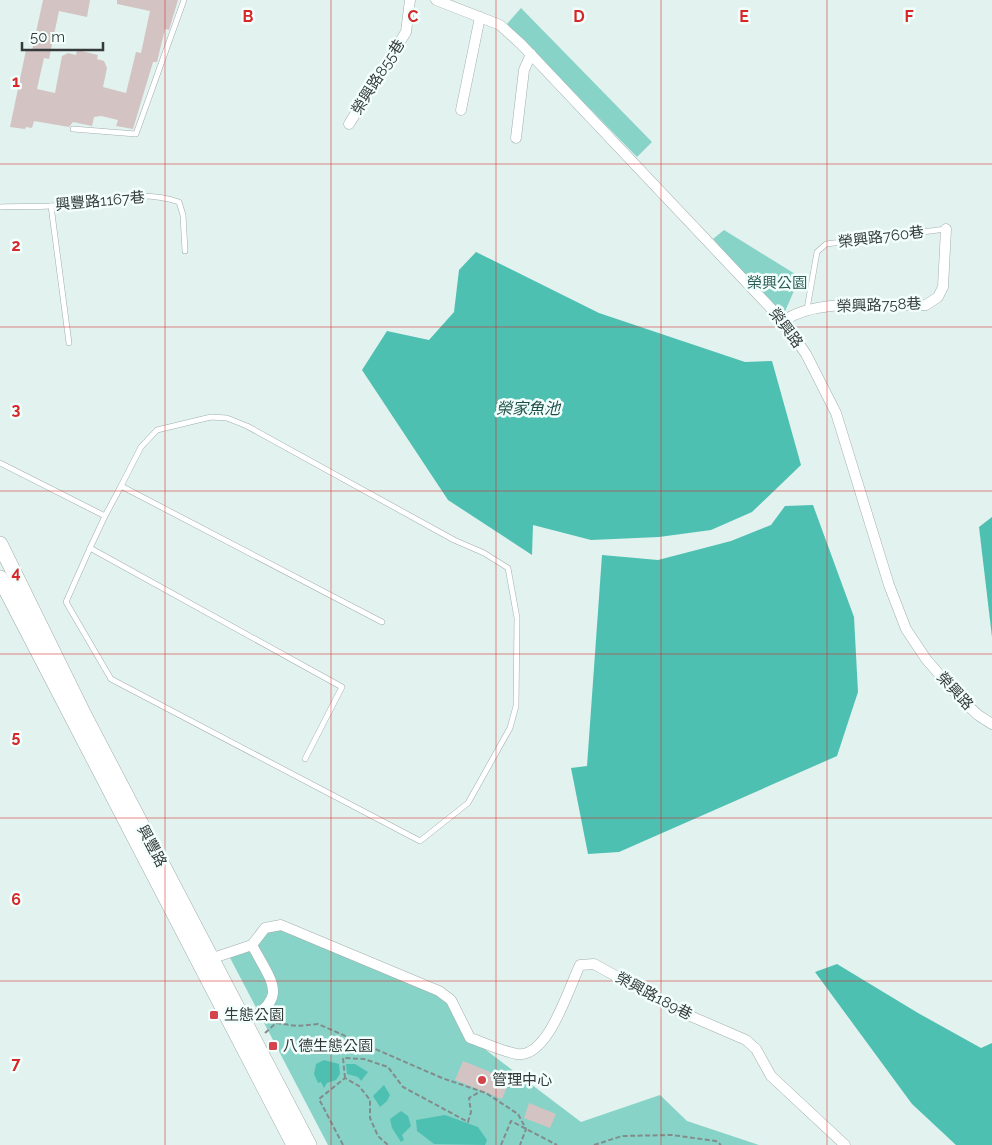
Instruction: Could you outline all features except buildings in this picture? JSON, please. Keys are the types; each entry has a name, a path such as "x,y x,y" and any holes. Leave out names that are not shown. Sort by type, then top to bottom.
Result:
{"main road":[{"name":"興豐路","path":"0,544 205,961"},
{"name":"興豐路","path":"0,578 239,1025 308,1145"},
{"name":"興豐路","path":"239,1025 294,1145"}],"street":[{"name":"榮興路855巷","path":"349,124 406,32 410,0"},
{"name":"榮興路","path":"436,0 450,3 500,25 531,54 783,321 806,354 836,413 890,585 906,629 926,659 958,696 978,715 992,724"},
{"path":"461,110 480,17"},
{"path":"516,138 524,70 531,54"},
{"name":"榮興路758巷","path":"783,321 806,309 821,307 926,305 938,296 943,287 946,229"},
{"name":"榮興路189巷","path":"252,945 265,928 281,925 439,991 451,1000 470,1038 519,1054 535,1050 548,1037 580,965 594,964 681,1012 746,1040 756,1049 771,1076 845,1145"},
{"path":"205,961 252,945 272,984 274,997 267,1008 239,1025"}],"lane":[{"path":"74,129 136,134 184,0"},
{"name":"興豐路1167巷","path":"0,207 51,206 107,198 164,196 179,202 183,215 185,251"},
{"path":"51,206 69,343"},
{"name":"榮興路760巷","path":"806,309 817,252 826,244 946,229"},
{"path":"211,418 227,418 247,426 454,540 484,553 508,568 517,618 516,706 510,728 468,803 420,841 111,678 66,602 106,516 141,447 157,430 211,418"},
{"path":"0,463 106,516"},
{"path":"121,486 382,622"},
{"path":"90,548 342,687 304,759"}],"path":[{"path":"262,1037 276,1023 297,1026 318,1024 442,1078 481,1091 518,1114 526,1129 520,1145"},
{"path":"345,1078 343,1058 364,1059 388,1067 403,1087 468,1122 471,1112 469,1098 481,1091"},
{"path":"343,1145 319,1099 345,1078"},
{"path":"345,1078 359,1086 370,1100 370,1118 378,1136 388,1145"},
{"path":"501,1145 511,1121 557,1145"},
{"path":"594,1145 622,1136 672,1135 716,1142 720,1145"}],"green space":[{"path":"521,8 652,142 637,157 507,24"},
{"name":"榮興公園","path":"724,230 800,277 783,316 713,239"},
{"path":"281,925 439,991 470,1038 581,1122 660,1095 687,1121 759,1145 328,1145 227,952"}],"water":[{"name":"榮家魚池","path":"476,252 599,313 745,362 772,361 801,465 752,512 711,530 659,537 591,540 533,525 532,555 448,500 362,370 387,331 429,340 454,312 459,270"},
{"path":"813,505 854,617 858,692 837,756 619,852 588,854 571,768 587,766 602,555 658,560 731,541 771,525 785,506"},
{"path":"992,517 992,637 979,527"},
{"path":"837,964 918,1013 981,1048 992,1043 992,1145 956,1145 912,1104 815,972"},
{"path":"324,1060 339,1064 340,1074 336,1080 327,1083 324,1088 321,1082 318,1083 314,1074 316,1064"},
{"path":"346,1064 355,1064 368,1072 361,1081 358,1077 347,1074"},
{"path":"384,1085 390,1095 387,1101 380,1107 373,1096"},
{"path":"401,1111 408,1116 411,1126 402,1135 404,1140 401,1142 392,1128 390,1119"},
{"path":"445,1115 478,1127 487,1140 485,1145 434,1144 417,1131 416,1120"}],"place":[{"name":"生態公園","path":"214,1015"},
{"name":"八德生態公園","path":"273,1046"},
{"name":"管理中心","path":"482,1080"}]}
